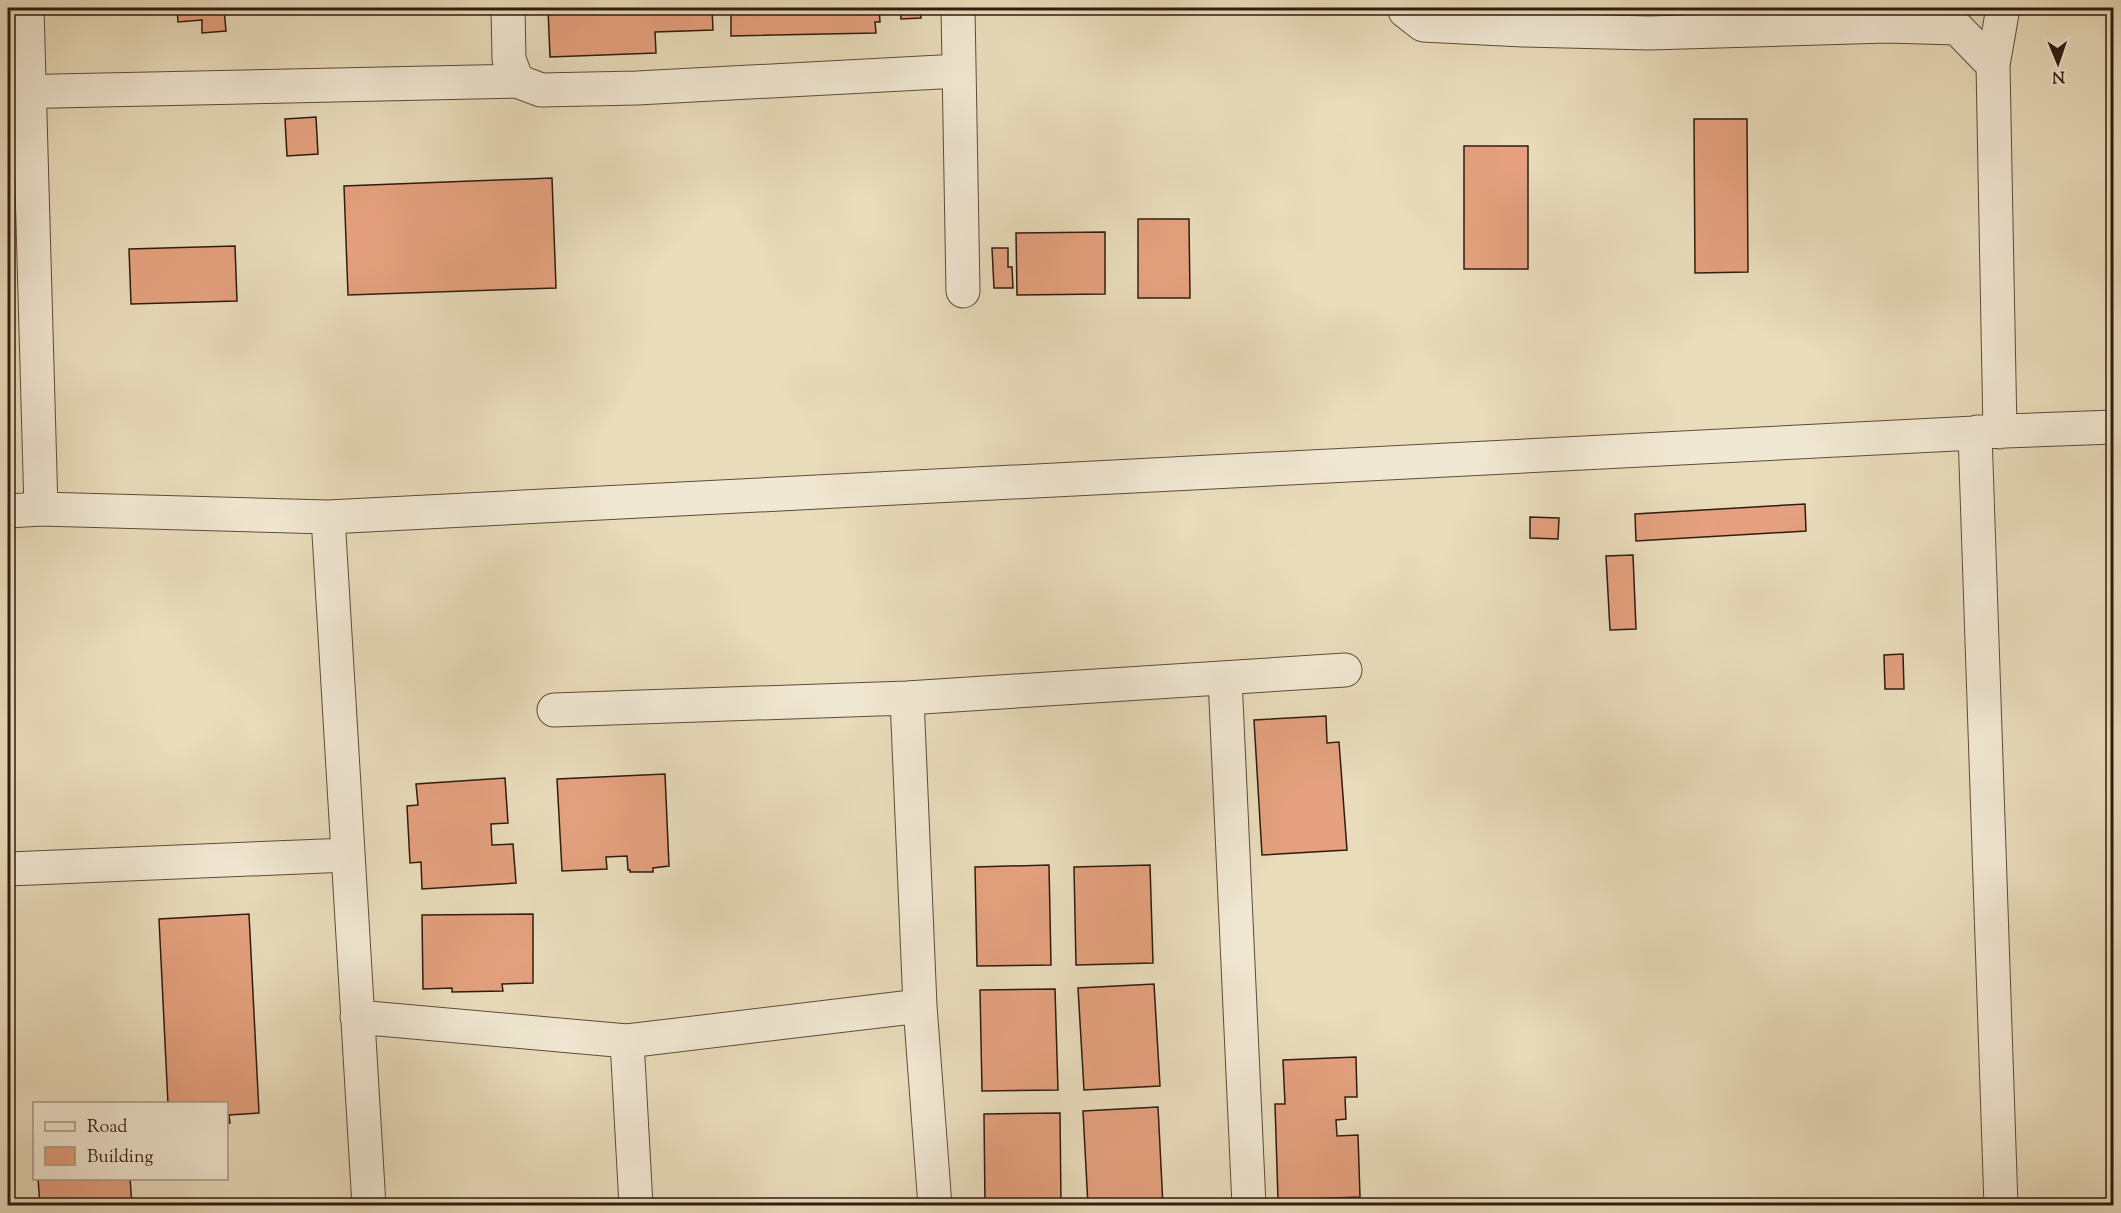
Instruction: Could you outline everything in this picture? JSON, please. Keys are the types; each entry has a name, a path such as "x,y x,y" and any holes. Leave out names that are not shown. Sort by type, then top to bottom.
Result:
{"street":[{"path":"27,8 18,91 41,509"},
{"path":"508,8 509,59 517,81"},
{"path":"958,8 963,291"},
{"path":"1404,8 1423,25 1523,30 1649,33 1887,26 1957,28 1993,65"},
{"path":"2001,1206 1988,432 1993,65 2003,8"},
{"path":"18,91 517,81 541,90 627,88 959,71"},
{"path":"8,511 41,509 328,517 2114,427"},
{"path":"328,517 369,1206"},
{"path":"554,710 907,698 1345,670"},
{"path":"1225,678 1249,1206"},
{"path":"907,698 920,1006 935,1206"},
{"path":"8,869 348,855"},
{"path":"357,1017 627,1041 920,1006"},
{"path":"627,1041 636,1206"}],"building":[{"path":"177,8 224,8 226,31 202,33 202,20 178,22"},
{"path":"548,8 712,8 713,30 655,32 656,53 550,57"},
{"path":"731,8 879,8 880,22 875,22 876,33 731,36"},
{"path":"900,8 920,8 921,18 901,19"},
{"path":"316,117 318,154 287,156 285,119"},
{"path":"1694,119 1747,119 1748,272 1695,273"},
{"path":"1464,146 1528,146 1528,269 1464,269"},
{"path":"552,178 556,288 348,295 344,186"},
{"path":"1138,219 1189,219 1190,298 1138,298"},
{"path":"1105,232 1105,294 1017,295 1016,233"},
{"path":"235,246 237,301 131,304 129,249"},
{"path":"992,248 1008,248 1008,267 1012,267 1013,288 994,288"},
{"path":"1805,504 1806,531 1636,541 1635,514"},
{"path":"1530,517 1559,518 1558,539 1530,538"},
{"path":"1633,555 1636,629 1610,630 1606,556"},
{"path":"1903,654 1904,689 1885,689 1884,655"},
{"path":"1326,716 1327,743 1339,742 1347,850 1262,855 1254,720"},
{"path":"665,774 669,866 653,868 653,872 630,872 627,856 606,857 607,869 562,871 557,779"},
{"path":"505,778 508,823 491,824 492,845 513,844 516,883 422,889 421,862 410,863 407,806 418,805 416,784"},
{"path":"1049,865 1051,965 977,966 975,867"},
{"path":"1150,865 1153,963 1076,965 1074,867"},
{"path":"249,914 259,1113 229,1115 230,1123 228,1123 228,1102 168,1102 159,919"},
{"path":"533,914 533,983 502,984 503,991 452,992 452,988 423,989 422,915"},
{"path":"1154,984 1160,1086 1084,1090 1078,988"},
{"path":"1055,989 1058,1090 982,1091 980,990"},
{"path":"1356,1057 1357,1097 1345,1097 1346,1119 1336,1120 1337,1136 1358,1135 1360,1197 1278,1200 1275,1104 1285,1104 1283,1060"},
{"path":"1158,1107 1163,1206 1088,1206 1083,1111"},
{"path":"1060,1113 1061,1206 985,1206 984,1114"},
{"path":"38,1180 130,1180 132,1206 40,1206"}]}
